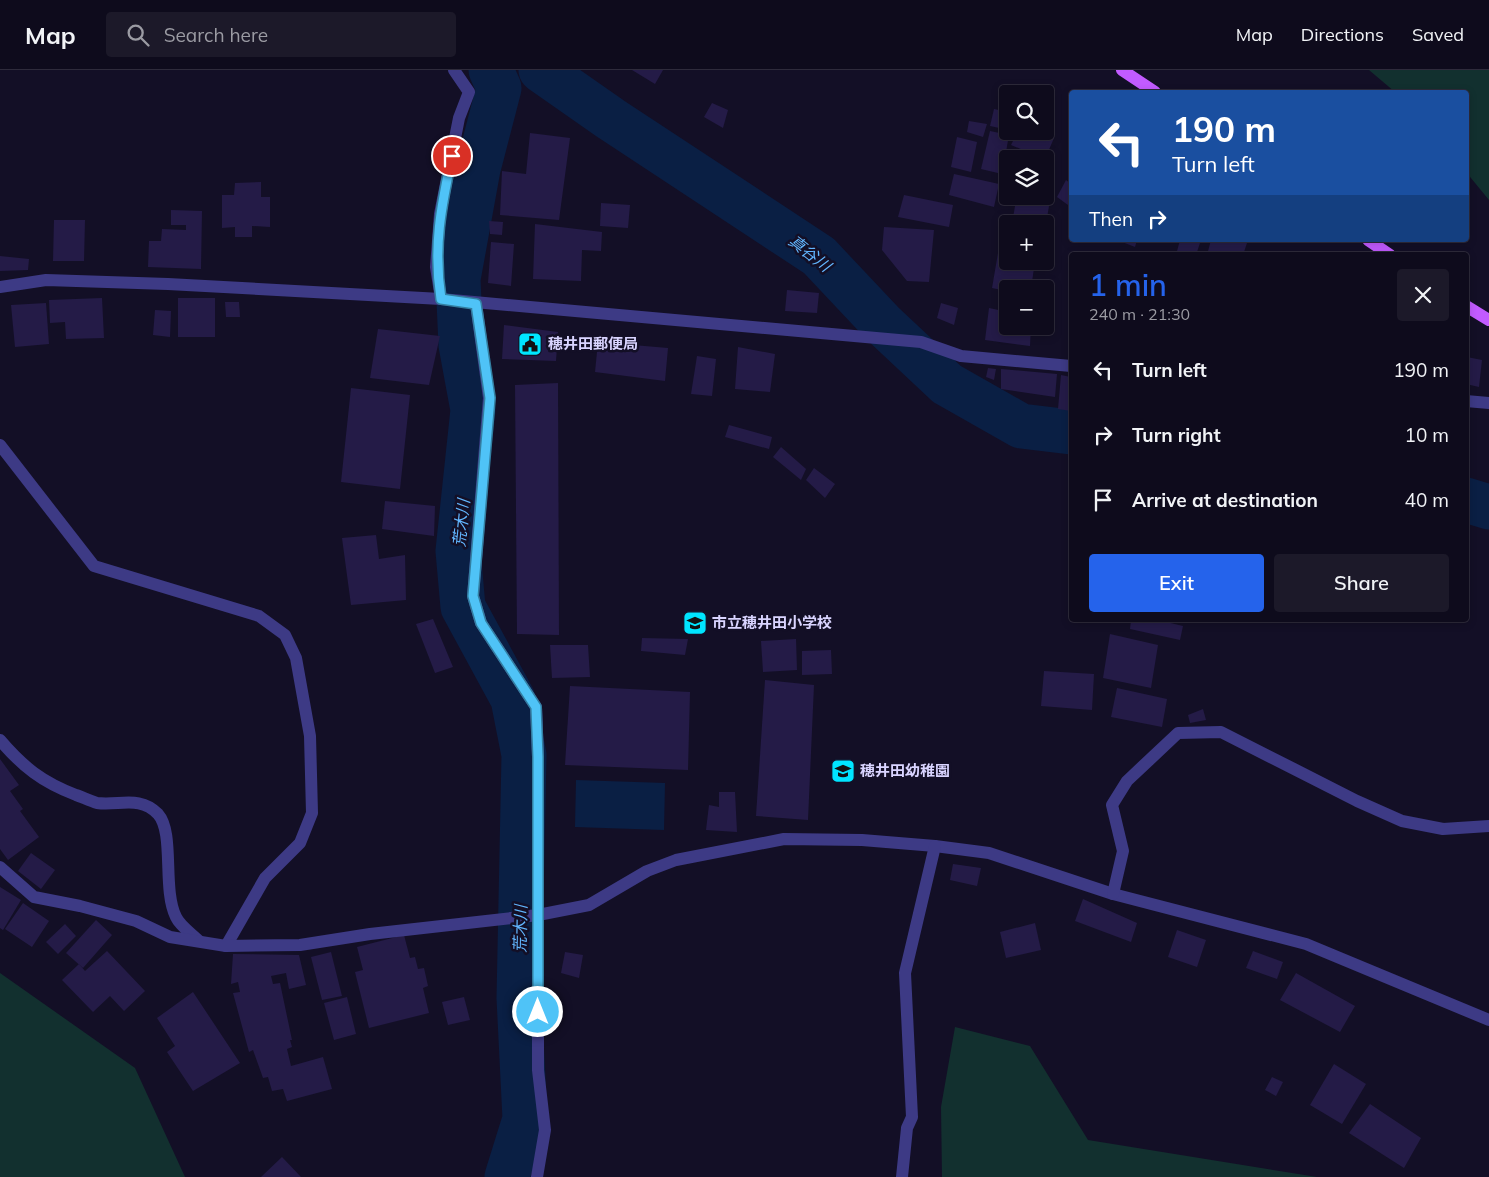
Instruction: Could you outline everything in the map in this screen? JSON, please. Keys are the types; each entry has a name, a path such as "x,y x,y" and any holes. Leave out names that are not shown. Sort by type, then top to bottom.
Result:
{"main road":[{"path":"1122,70 1151,90"},
{"path":"1371,242 1386,252"},
{"path":"1469,308 1489,320"}],"street":[{"path":"444,300 436,267 440,214 459,118 469,92 454,70"},
{"path":"0,286 46,280 168,284 444,300 921,342 961,356 1069,366"},
{"path":"473,303 490,398 473,596 481,623 536,707 538,757 534,916 538,1070 544,1130 537,1177"},
{"path":"1469,401 1489,403"},
{"path":"0,445 94,566 259,616 285,635 296,658 310,736 312,813 300,843 265,878 226,946"},
{"path":"1113,894 1123,850 1112,805 1126,780 1178,733 1221,732 1357,801 1402,821 1443,829 1489,826"},
{"path":"0,740 17,760 50,785 97,802 137,801 158,814 168,832 166,856 170,891 176,918 199,942"},
{"path":"0,867 34,897 90,908 136,921 170,936 226,946 300,944 370,934 534,916 589,905 646,871 676,860 784,838 862,840 935,846 989,853 1113,894 1306,944 1489,1020"},
{"path":"902,1177 907,1128 912,1118 905,973 935,846"}],"green space":[{"path":"1369,70 1489,70 1489,200 1469,176 1469,90 1393,90"},
{"path":"0,973 135,1068 185,1177 0,1177"},
{"path":"955,1027 1030,1046 1088,1140 1317,1177 942,1177 941,1107"}],"water":[{"path":"576,780 665,783 664,830 575,827"}],"building":[{"path":"632,70 663,70 655,84"},
{"path":"712,103 728,110 723,128 704,117"},
{"path":"994,109 999,110 999,128 990,126"},
{"path":"969,121 987,124 983,137 967,132"},
{"path":"990,131 999,133 999,140 1008,140 1006,150 999,150 999,173 981,169"},
{"path":"530,133 570,138 559,220 500,215 502,171 526,174"},
{"path":"957,137 977,142 971,172 951,167"},
{"path":"1014,140 1053,140 1049,150 1023,150 1011,145"},
{"path":"954,174 999,184 994,207 949,195"},
{"path":"1066,180 1069,182 1068,205 1057,197"},
{"path":"261,182 261,197 270,197 270,227 252,226 252,237 235,237 235,227 222,228 222,195 234,195 235,183"},
{"path":"904,195 953,205 949,227 898,217"},
{"path":"601,203 630,205 628,228 600,226"},
{"path":"1015,205 1049,206 1048,215 1014,215"},
{"path":"171,210 202,211 201,269 148,267 149,241 161,241 162,229 186,230 186,225 171,225"},
{"path":"54,220 85,220 84,261 53,261"},
{"path":"489,221 503,222 502,235 490,234"},
{"path":"535,224 602,232 601,251 582,250 581,281 533,279"},
{"path":"884,227 934,230 929,282 907,281 882,250"},
{"path":"491,242 514,244 511,286 488,283"},
{"path":"1122,242 1136,242 1135,247"},
{"path":"1179,242 1200,242 1197,252 1177,252"},
{"path":"1210,242 1247,242 1244,252 1208,252"},
{"path":"998,253 999,270 1034,270 1032,280 999,280 999,290 992,288"},
{"path":"0,256 29,259 28,270 0,271"},
{"path":"787,290 819,293 817,313 785,311"},
{"path":"102,298 104,338 66,339 65,322 50,323 49,300"},
{"path":"178,298 215,298 215,337 178,337"},
{"path":"225,302 239,302 240,317 226,317"},
{"path":"46,303 49,344 15,347 11,305"},
{"path":"941,303 958,308 954,325 937,318"},
{"path":"989,308 999,310 999,335 1031,335 1030,346 985,340"},
{"path":"155,310 171,311 170,337 153,335"},
{"path":"504,325 558,332 556,361 502,359"},
{"path":"378,329 440,336 429,385 370,378"},
{"path":"598,342 668,348 665,381 595,372"},
{"path":"738,347 775,354 770,392 735,389"},
{"path":"697,356 716,359 712,396 691,394"},
{"path":"1469,357 1482,360 1479,387 1469,385"},
{"path":"988,368 996,369 994,380 986,377"},
{"path":"1001,369 1057,374 1055,397 1001,389"},
{"path":"1061,375 1069,377 1069,411 1058,409"},
{"path":"558,383 559,635 517,634 515,385"},
{"path":"351,388 410,395 400,489 341,482"},
{"path":"729,425 772,437 769,449 725,437"},
{"path":"781,447 806,469 801,480 773,457"},
{"path":"814,468 835,484 825,498 806,480"},
{"path":"385,501 435,506 434,536 382,529"},
{"path":"376,535 379,559 405,555 406,600 351,605 342,538"},
{"path":"433,619 453,667 435,673 416,624"},
{"path":"1131,622 1166,622 1183,626 1180,640 1130,629"},
{"path":"1110,634 1158,645 1151,688 1103,678"},
{"path":"642,638 688,639 685,655 641,651"},
{"path":"796,639 797,670 763,672 761,641"},
{"path":"550,645 588,645 590,677 552,678"},
{"path":"831,650 832,674 802,675 802,651"},
{"path":"1044,671 1094,674 1092,710 1041,706"},
{"path":"765,680 814,685 808,820 756,816"},
{"path":"570,686 690,692 688,770 565,765"},
{"path":"1117,688 1167,699 1162,727 1111,717"},
{"path":"1203,709 1206,720 1190,723 1188,715"},
{"path":"0,759 19,785 10,791 23,809 20,811 39,837 8,860 0,849"},
{"path":"719,792 735,792 737,832 706,830 709,805 719,807"},
{"path":"31,853 55,870 41,889 18,871"},
{"path":"953,864 981,868 977,886 950,880"},
{"path":"0,887 21,900 3,930 0,928"},
{"path":"1083,899 1137,923 1131,942 1075,921"},
{"path":"23,903 49,921 32,947 5,929"},
{"path":"96,920 112,935 83,968 66,953"},
{"path":"1035,923 1041,950 1006,958 1000,932"},
{"path":"65,924 76,936 58,954 46,942"},
{"path":"1177,930 1206,940 1197,967 1168,957"},
{"path":"404,935 410,958 415,957 418,969 424,968 428,986 423,988 429,1013 369,1028 355,972 363,970 357,947"},
{"path":"107,951 145,991 124,1011 110,996 93,1012 62,980 79,964 85,971"},
{"path":"1253,951 1283,962 1277,979 1246,968"},
{"path":"331,952 342,996 322,1000 311,957"},
{"path":"565,952 583,955 579,978 561,973"},
{"path":"233,954 299,955 306,985 289,989 286,973 271,976 273,984 280,983 292,1040 290,1040 292,1047 287,1049 291,1066 323,1057 332,1089 287,1101 283,1089 272,1091 268,1077 263,1078 253,1050 249,1052 233,993 240,992 238,982 231,984"},
{"path":"1296,973 1355,1006 1340,1032 1280,1000"},
{"path":"193,992 240,1063 193,1091 167,1052 175,1046 157,1018"},
{"path":"347,997 356,1034 334,1040 324,1003"},
{"path":"464,997 470,1020 448,1025 442,1002"},
{"path":"1334,1064 1366,1084 1342,1124 1310,1105"},
{"path":"1272,1077 1283,1082 1276,1096 1265,1090"},
{"path":"1370,1104 1421,1138 1404,1168 1349,1133"},
{"path":"282,1157 301,1177 261,1177"}],"waterway":[{"name":"荒木川","path":"491,70 499,88 478,169 458,279 461,345 473,410 458,551 463,607 513,699 524,755 519,998 525,1119 507,1177"},
{"name":"真谷川","path":"541,70 611,119 819,256 883,324 947,384 1021,426 1069,432"},
{"name":"真谷川","path":"1469,501 1489,507"}],"place":[{"name":"穂井田郵便局","path":"530,344"},
{"name":"市立穂井田小学校","path":"695,623"},
{"name":"穂井田幼稚園","path":"843,771"}],"route":[{"path":"452,156 440,214 437,249 436,267 441,299 476,304 490,398 473,596 481,623 536,707 538,757 538,1012"}]}
